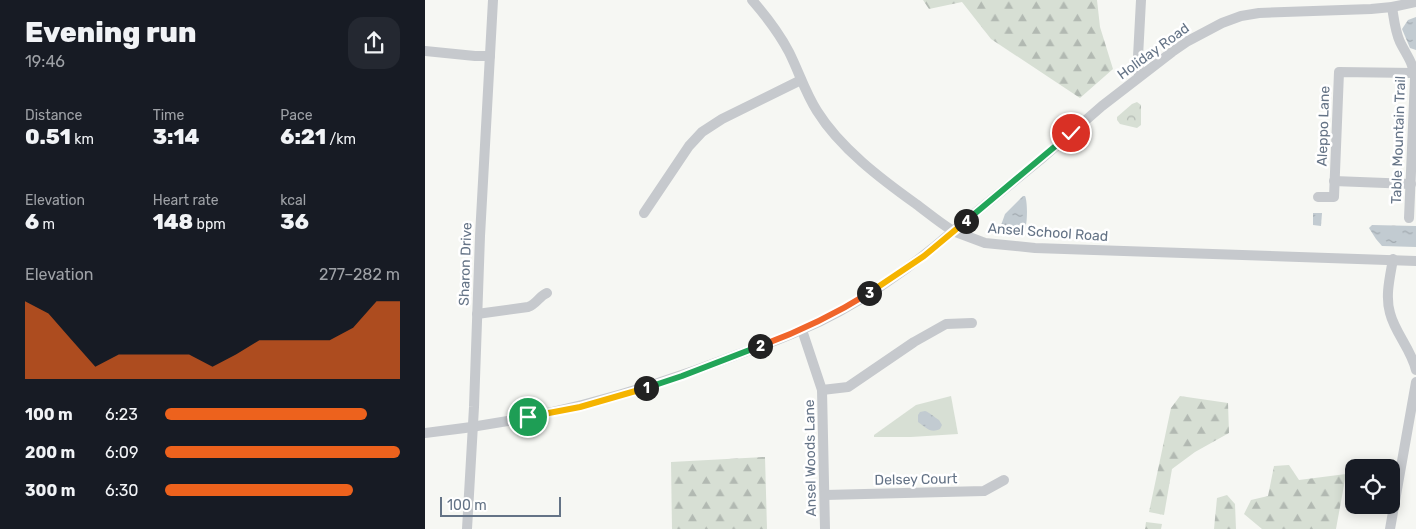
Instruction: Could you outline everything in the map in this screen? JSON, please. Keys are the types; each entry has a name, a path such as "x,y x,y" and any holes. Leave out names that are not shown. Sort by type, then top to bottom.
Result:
{"street":[{"name":"Sharon Drive","path":"467,529 493,0"},
{"name":"Ansel School Road","path":"752,0 783,41 811,100 825,121 858,157 883,180 953,231 985,243 1035,248 1416,261"},
{"path":"1139,76 1141,0"},
{"name":"Holiday Road","path":"953,231 1139,76 1188,41 1227,21 1259,13 1309,5 1392,7 1416,2"},
{"name":"Table Mountain Trail","path":"1392,7 1395,28 1401,43 1410,57 1414,74 1409,218"},
{"path":"425,51 490,56"},
{"name":"Aleppo Lane","path":"1318,197 1334,197 1339,72 1414,74"},
{"path":"644,212 689,146 702,132 722,119 801,80"},
{"path":"1335,181 1411,184"},
{"path":"425,433 473,427 580,407 636,392 682,376 802,330 841,310 924,256 953,231"},
{"path":"1393,259 1388,291 1390,313 1412,357 1416,370"},
{"path":"477,314 532,306 539,297 547,293"},
{"path":"822,390 848,387 945,324 972,323"},
{"name":"Ansel Woods Lane","path":"802,330 822,390 825,529"},
{"path":"1389,529 1412,429 1416,382"},
{"name":"Delsey Court","path":"825,495 984,491 1005,480"}],"green space":[{"path":"923,0 1097,0 1100,27 1113,69 1080,98 991,39 962,2 929,9"},
{"path":"1137,102 1141,105 1141,125 1137,128 1120,124 1117,117"},
{"path":"951,396 958,434 874,437 874,435 916,405"},
{"path":"1180,396 1228,403 1229,433 1195,452 1172,469 1164,515 1149,512 1171,408"},
{"path":"765,457 767,529 672,529 671,462"},
{"path":"1289,465 1299,480 1345,474 1336,529 1262,529 1244,514 1251,500 1268,496 1274,466"},
{"path":"1227,495 1235,504 1236,529 1214,529 1217,498"},
{"path":"1146,522 1162,524 1161,529 1145,529"}],"water":[{"path":"1416,17 1416,50 1410,48 1402,29 1408,20"},
{"path":"1023,196 1026,199 1027,210 1024,232 1022,235 1017,236 1001,234 999,231 1005,214"},
{"path":"1313,213 1322,213 1321,226 1313,225"},
{"path":"1372,225 1416,226 1416,247 1382,246 1369,228"},
{"path":"925,411 939,420 942,425 940,429 933,431 918,422 918,415 920,412"}],"route":[{"path":"528,417 580,407 636,392 802,330 841,310 924,256 1071,133"}]}
